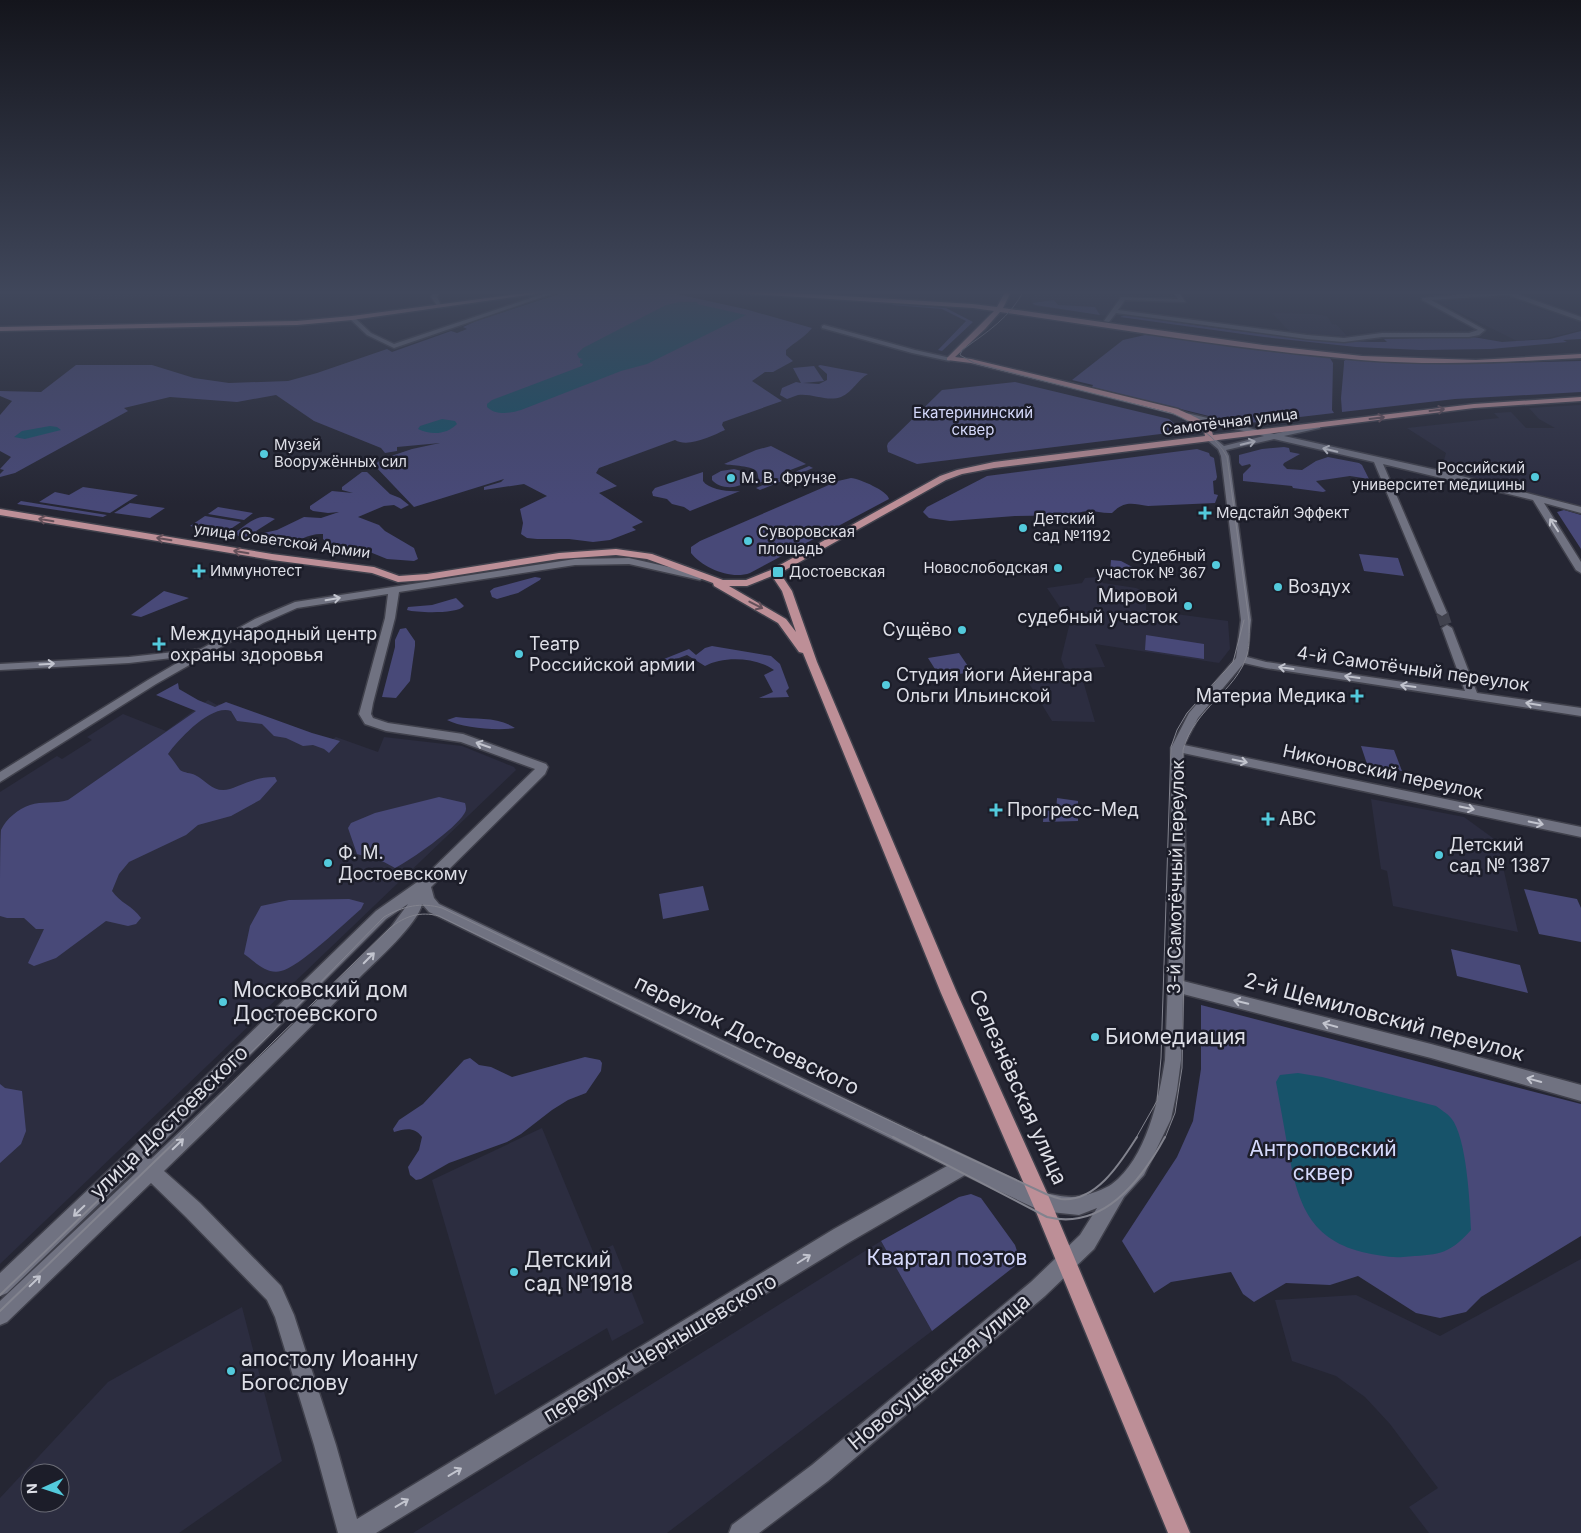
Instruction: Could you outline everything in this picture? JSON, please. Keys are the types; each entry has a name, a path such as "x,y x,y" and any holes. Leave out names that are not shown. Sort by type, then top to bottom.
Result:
{"main road":[{"path":"960,362 995,373 1168,416 1187,425"},
{"path":"973,362 1175,412 1196,421 1208,430 1209,438"},
{"path":"1463,362 1484,362"},
{"name":"Самотёчная улица","path":"774,572 943,478 966,470 1474,406 1581,399"},
{"path":"1194,431 1209,438"},
{"name":"улица Советской Армии","path":"0,512 272,557 374,570 398,579 561,560"},
{"path":"561,560 616,552 659,558 714,581 729,584 747,583 774,572"},
{"name":"Селезнёвская улица","path":"774,572 787,591 811,662 949,992 1041,1202 1179,1533"},
{"name":"Селезнёвская улица","path":"714,581 727,591 767,611 782,621 811,662"}],"street":[{"path":"1175,412 1378,461 1456,477 1581,510"},
{"path":"1222,449 1320,425"},
{"path":"1209,438 1222,449 1225,455 1232,498 1246,620 1241,658"},
{"path":"1378,461 1442,613"},
{"path":"1536,498 1581,570"},
{"path":"0,778 152,682 208,649 286,608 561,560 629,561 663,567 714,581"},
{"name":"улица Достоевского","path":"0,1286 135,1157 368,928 393,906 421,887 534,780 541,771 542,767 463,738 386,727 369,721 365,714 366,703 390,618 394,589"},
{"path":"1447,628 1472,695"},
{"path":"0,667 128,660 187,654 208,649"},
{"name":"4-й Самотёчный переулок","path":"1241,658 1266,665 1581,712"},
{"name":"3-й Самотёчный переулок","path":"1041,1202 1079,1206 1118,1191 1138,1169 1162,1119 1169,1090 1173,1060 1176,986 1179,834 1177,748 1192,716 1241,658"},
{"path":"128,660 157,665 158,672 152,682"},
{"name":"Никоновский переулок","path":"1177,748 1581,832"},
{"path":"421,887 427,900 434,908"},
{"name":"улица Достоевского","path":"0,1315 282,1046 396,931 414,909 421,887"},
{"name":"переулок Достоевского","path":"368,928 392,916 414,909 434,908 1041,1202"},
{"name":"2-й Щемиловский переулок","path":"1176,986 1421,1049 1581,1093"},
{"path":"135,1157 151,1170 274,1293 284,1316 326,1445 349,1533"},
{"name":"переулок Чернышевского","path":"355,1533 841,1236 965,1164"},
{"name":"Новосущёвская улица","path":"740,1533 824,1470 1038,1289 1087,1242 1118,1191"}],"shaded area":[{"path":"652,362 621,371 521,410 499,413 487,407 487,404 492,400 582,366 583,364 580,363"},
{"path":"1581,405 1581,507 1439,469 1446,453 1407,428 1499,418 1494,413 1511,412 1526,428 1555,428 1539,419 1529,408"},
{"path":"442,419 455,421 457,424 453,428 438,433 418,429 420,426"},
{"path":"50,426 61,430 25,439 14,437 22,431"},
{"path":"1097,577 1103,583 1136,588 1146,592 1146,610 1228,621 1230,649 1219,663 1095,644 1105,667 1065,669 1061,659 1070,622 1047,588 1082,583 1085,578"},
{"path":"1081,674 1095,722 1052,721 1025,677"},
{"path":"208,700 217,705 219,704 331,740 336,737 378,752 384,737 462,746 514,767 516,770 0,1264 0,792 57,756 62,759 92,740 87,737 123,714 166,731"},
{"name":"Детский сад № 1387","path":"1371,799 1464,817 1497,841 1518,932 1393,906 1387,871 1381,869"},
{"path":"1298,1073 1322,1077 1436,1106 1451,1118 1461,1140 1468,1189 1471,1230 1463,1239 1441,1253 1398,1257 1383,1256 1343,1246 1328,1237 1317,1226 1301,1200 1296,1184 1276,1082 1280,1075"},
{"name":"Детский сад №1918","path":"542,1128 594,1254 613,1245 644,1323 612,1341 607,1328 495,1395 432,1180"},
{"path":"881,1241 932,1331 667,1533 413,1533"},
{"path":"1581,1259 1581,1533 1429,1533 1409,1507 1438,1488 1390,1424 1365,1397 1336,1376 1292,1361 1275,1300 1356,1295 1440,1336"},
{"path":"242,1307 282,1461 179,1533 0,1533 0,1498 20,1477 20,1513 70,1513 70,1463 33,1463 108,1382"}],"green space":[{"path":"350,362 792,362 773,372 765,372 752,381 782,401 723,422 722,425 725,430 707,438 686,443 675,440 599,468 596,473 617,486 599,493 643,522 632,527 636,530 610,540 593,542 569,539 527,538 521,534 523,523 520,509 547,496 524,484 484,490 484,487 501,482 504,479 414,507 374,465 382,459 412,449 440,443 397,447 397,451 385,453 381,448 314,421 276,395 237,402 170,397 124,408 128,411 15,473 0,477 4,470 0,469 11,457 0,451 0,415 12,401 0,396 0,391 41,392 76,365 152,365 194,378 229,383 288,381"},
{"path":"1096,362 1332,362 1332,410 1334,413 1241,424 1092,387 1093,385 1072,380"},
{"path":"1344,362 1458,364 1581,362 1581,392 1455,399 1342,412 1341,398"},
{"path":"814,366 824,381 803,383 819,384 827,380 827,374 818,366 868,374 841,397 825,398 798,395 787,399 780,395 782,388 796,382 801,383 793,368"},
{"name":"Екатерининский сквер","path":"1015,382 1169,419 1181,429 1177,432 917,464 888,452 888,443 942,390"},
{"path":"771,446 806,464 785,472 781,478 809,466 813,468 760,490 756,488 779,478 771,478 754,485 759,480 757,472 746,467 724,464 756,450"},
{"path":"1289,448 1290,452 1300,454 1284,463 1283,465 1287,469 1302,470 1316,461 1328,457 1359,463 1369,479 1350,476 1316,481 1326,491 1323,492 1293,488 1292,486 1243,481 1243,474 1251,466 1250,464 1242,466 1239,463 1239,455 1262,449"},
{"path":"1197,449 1209,453 1214,458 1217,477 1213,481 1214,494 1218,495 1215,503 1148,506 1129,504 1121,506 1112,513 1084,511 1076,515 1015,516 950,521 929,518 923,512 927,507 987,476"},
{"path":"734,469 745,472 749,476 749,480 735,487 725,487 712,480 712,476 721,471"},
{"path":"362,472 367,472 390,494 400,498 409,505 401,509 394,505 384,506 358,517 379,525 385,531 414,548 418,559 414,561 387,559 360,548 345,548 328,543 323,539 323,534 285,543 262,537 238,536 236,532 250,522 264,517 275,519 256,531 259,534 277,530 304,517 321,518 339,512 313,511 310,509 310,506 332,491 353,493 342,490 342,487"},
{"path":"703,472 703,481 706,484 725,491 740,491 690,511 684,507 672,504 667,499 653,496 652,492 655,488"},
{"path":"851,478 879,489 889,499 743,575 726,574 710,568 691,553 691,547 700,541 838,481"},
{"path":"83,487 138,495 110,513 39,502 55,492 69,495"},
{"path":"21,501 107,515 103,517 17,504"},
{"path":"130,503 165,508 150,518 114,513"},
{"path":"218,507 253,513 244,520 208,514"},
{"path":"1564,510 1581,515 1581,549 1557,512"},
{"path":"205,516 241,522 226,532 190,526"},
{"path":"1359,554 1398,558 1404,576 1364,571"},
{"path":"1111,560 1121,561 1138,570 1138,576 1110,572"},
{"path":"535,577 541,578 518,593 497,599 492,597 490,591 494,588"},
{"path":"164,591 189,598 141,617 131,615"},
{"path":"456,598 464,606 460,609 446,612 407,610 408,607 432,605"},
{"path":"406,628 415,641 410,681 396,698 382,697 395,647 395,640 400,629"},
{"path":"1146,635 1204,644 1204,659 1145,650"},
{"path":"712,646 771,656 780,664 789,688 786,691 789,697 759,698 773,692 764,675 774,670 758,662 730,659 705,666 687,655 671,661 664,659 689,649 696,655 705,648"},
{"path":"959,653 972,672 940,677 928,658"},
{"path":"178,683 179,689 215,707 226,702 340,741 329,753 313,745 303,746 286,738 274,736 262,724 237,721 231,711 223,710 196,724 168,754 180,770 195,775 219,790 230,789 262,778 275,777 277,781 260,800 231,816 198,825 186,835 129,862 119,874 112,891 141,918 136,924 128,926 106,921 56,958 34,966 28,963 44,929 36,929 24,918 0,916 0,858 1,830 3,826 9,818 26,807 68,800 196,711 156,695"},
{"path":"456,717 494,720 515,728 480,728 447,720"},
{"path":"1361,746 1394,750 1402,771 1368,767"},
{"path":"439,797 465,803 466,811 452,828 411,858 395,868 384,862 357,854 348,828 351,823 375,813"},
{"path":"1057,798 1078,801 1078,821 1043,822 1044,810 1056,812"},
{"path":"703,886 709,910 663,919 659,894"},
{"path":"1524,889 1577,899 1581,908 1581,942 1539,934"},
{"path":"349,899 364,903 361,909 334,934 289,968 276,972 271,971 261,967 244,954 250,926 261,906 289,900"},
{"path":"1451,949 1520,965 1528,993 1457,976"},
{"name":"Антроповский сквер","path":"1201,1005 1581,1104 1581,1236 1481,1297 1466,1312 1440,1318 1416,1313 1358,1276 1330,1285 1286,1283 1254,1302 1243,1294 1231,1272 1171,1282 1154,1293 1122,1241 1177,1157 1193,1121 1201,1069"},
{"path":"585,1057 600,1060 602,1063 601,1071 586,1093 568,1100 507,1142 449,1163 421,1179 416,1180 410,1175 408,1167 419,1150 422,1137 413,1130 406,1129 394,1132 393,1129 399,1120 423,1104 464,1060 470,1058 479,1065 491,1067 512,1077"},
{"path":"0,1084 5,1088 22,1091 26,1131 21,1144 0,1163"},
{"name":"Квартал поэтов","path":"971,1194 981,1198 1015,1245 1019,1257 1015,1266 932,1331 881,1241 959,1197"}],"tunnel":[{"path":"1442,613 1447,628"}],"tram line":[{"path":"971,362 1174,414 1204,431 1217,443 1227,457 1249,621 1249,647 1242,668 1197,722 1183,750 1185,920 1182,1068 1175,1113 1165,1138"},
{"path":"1136,1138 1157,1101 1161,1058 1171,747 1177,730 1187,713 1233,662 1244,620"},
{"path":"162,1138 267,1037 384,917 398,910 419,905 442,908 926,1138"},
{"path":"178,1138 390,928 401,920 419,914 439,916 894,1137"},
{"path":"0,1295 164,1137"},
{"path":"0,1311 180,1137"},
{"path":"894,1137 1047,1217 1067,1219 1086,1217 1118,1199 1144,1170 1165,1137"},
{"path":"924,1137 1046,1194 1061,1199 1074,1199 1096,1188 1115,1169 1137,1137"}],"place":[{"name":"Музей Вооружённых сил","path":"264,454"},
{"name":"Российский университет медицины","path":"1535,477"},
{"name":"М. В. Фрунзе","path":"731,478"},
{"name":"Медстайл Эффект","path":"1205,513"},
{"name":"Детский сад №1192","path":"1023,528"},
{"name":"Суворовская площадь","path":"748,541"},
{"name":"Судебный участок № 367","path":"1216,565"},
{"name":"Новослободская","path":"1058,568"},
{"name":"Иммунотест","path":"199,571"},
{"name":"Достоевская","path":"778,572"},
{"name":"Воздух","path":"1278,587"},
{"name":"Мировой судебный участок","path":"1188,606"},
{"name":"Сущёво","path":"962,630"},
{"name":"Международный центр охраны здоровья","path":"159,644"},
{"name":"Театр Российской армии","path":"519,654"},
{"name":"Студия йоги Айенгара Ольги Ильинской","path":"886,685"},
{"name":"Материа Медика","path":"1357,696"},
{"name":"Прогресс-Мед","path":"996,810"},
{"name":"ABC","path":"1268,819"},
{"name":"Детский сад № 1387","path":"1439,855"},
{"name":"Ф. М. Достоевскому","path":"328,863"},
{"name":"Московский дом Достоевского","path":"223,1002"},
{"name":"Биомедиация","path":"1095,1037"},
{"name":"Детский сад №1918","path":"514,1272"},
{"name":"апостолу Иоанну Богослову","path":"231,1371"}]}
